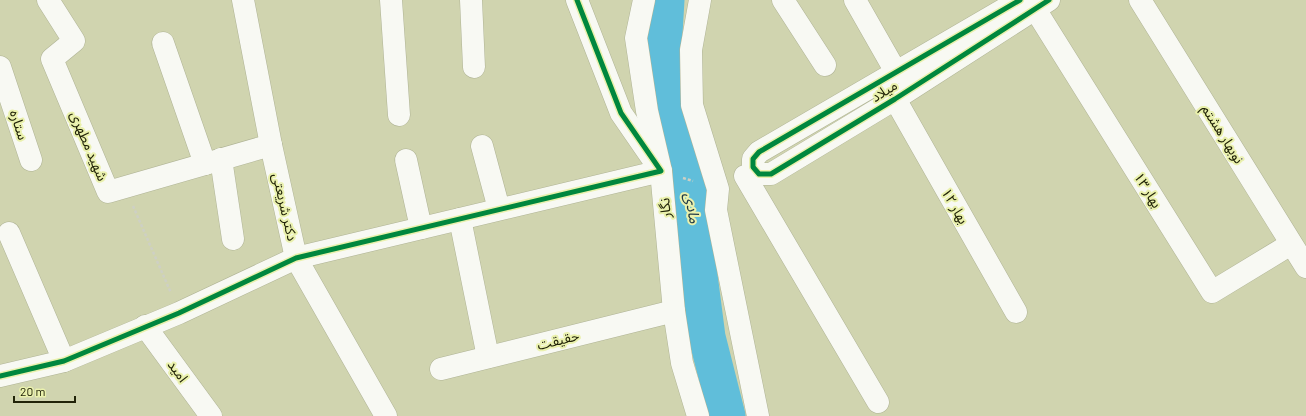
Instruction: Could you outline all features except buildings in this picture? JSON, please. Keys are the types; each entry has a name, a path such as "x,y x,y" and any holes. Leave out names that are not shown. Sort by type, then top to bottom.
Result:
{"street":[{"name":"شهید مطهری","path":"48,0 74,41 52,59 108,192 271,145"},
{"name":"دکتر شریعتی","path":"243,0 271,145 296,258 382,414"},
{"path":"391,0 399,115"},
{"path":"471,0 474,67"},
{"path":"0,376 64,361 179,313 296,258 661,171 621,113 577,0"},
{"name":"نگار","path":"644,0 636,38 647,111 661,171 674,311 682,363 698,416"},
{"path":"700,0 691,50 692,105 718,189 716,210 758,416"},
{"path":"783,0 825,65"},
{"name":"میلاد","path":"855,0 911,71"},
{"name":"نوبهار هشتم","path":"1140,0 1306,267"},
{"name":"میلاد","path":"758,168 911,71 1035,3"},
{"name":"بهار ۱۳","path":"1035,3 1212,292 1291,244"},
{"path":"163,43 213,162 233,239"},
{"name":"ستاره","path":"0,67 31,160"},
{"name":"میلاد","path":"758,168 895,99 911,71"},
{"name":"بهار ۱۲","path":"895,99 1016,312"},
{"path":"482,146 499,209"},
{"path":"406,160 421,228"},
{"path":"718,189 758,168 878,402"},
{"path":"460,219 488,357"},
{"path":"9,233 64,361"},
{"name":"حقیقت","path":"441,369 674,311"},
{"name":"امید","path":"145,326 211,416"}],"path":[{"path":"661,171 718,189"},
{"path":"125,187 179,313"}],"waterway":[{"name":"مادی","path":"666,0 662,67 675,147 693,198 699,275 707,337 727,416"}],"cycle path":[{"path":"0,376 64,361 179,313 296,258 661,171 621,113 577,0"},
{"path":"1020,0 759,152 753,159 753,167 759,174 771,174 895,99 1049,0"}]}
